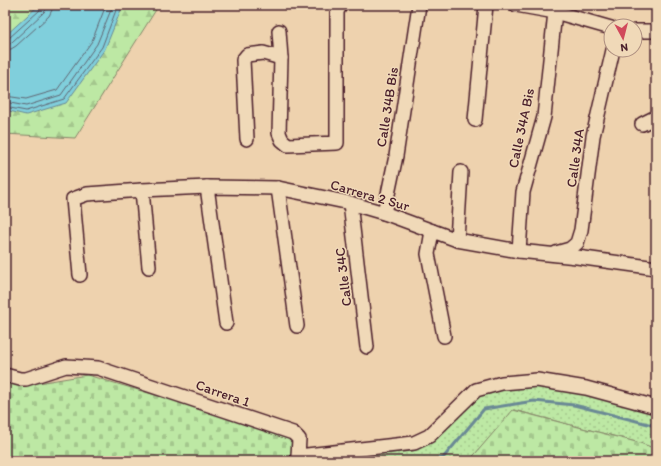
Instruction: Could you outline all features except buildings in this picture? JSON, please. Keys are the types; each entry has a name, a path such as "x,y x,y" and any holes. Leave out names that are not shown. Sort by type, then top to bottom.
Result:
{"street":[{"path":"279,31 281,58 279,133 282,140 288,144 337,142 337,11 341,5"},
{"name":"Calle 34B Bis","path":"384,214 396,156 419,5"},
{"path":"475,120 486,5"},
{"path":"516,5 555,12 603,26"},
{"name":"Calle 34A Bis","path":"519,251 523,192 544,117 555,12"},
{"path":"643,30 656,31"},
{"path":"247,139 243,60 247,55 263,53 281,58"},
{"name":"Calle 34A","path":"552,254 570,249 577,243 581,230 593,136 611,58"},
{"path":"642,124 656,117"},
{"path":"457,240 461,172"},
{"path":"207,187 226,323"},
{"name":"Carrera 2 Sur","path":"80,274 73,199 87,194 207,187 278,188 350,203 457,240 519,251 656,268"},
{"path":"278,188 297,326"},
{"path":"142,190 149,267"},
{"name":"Calle 34C","path":"350,203 368,347"},
{"path":"432,231 428,254 444,336"},
{"name":"Carrera 1","path":"5,375 26,379 66,366 98,368 292,433 299,439 298,459 414,444 429,436 476,390 502,383 537,380 586,388 656,407"}],"green space":[{"path":"5,5 159,5 75,138 5,134"},
{"path":"87,375 289,434 295,440 289,461 5,461 5,376 32,384"},
{"path":"537,384 571,390 656,412 656,449 640,443 514,410 469,461 313,461 413,451 435,440 480,394"},
{"path":"513,410 640,443 656,449 656,461 469,461"}],"water":[{"path":"39,5 123,5 105,49 66,103 26,115 5,110 5,36"}],"waterway":[{"path":"412,461 443,458 484,409 534,401 574,405 656,426"}]}
